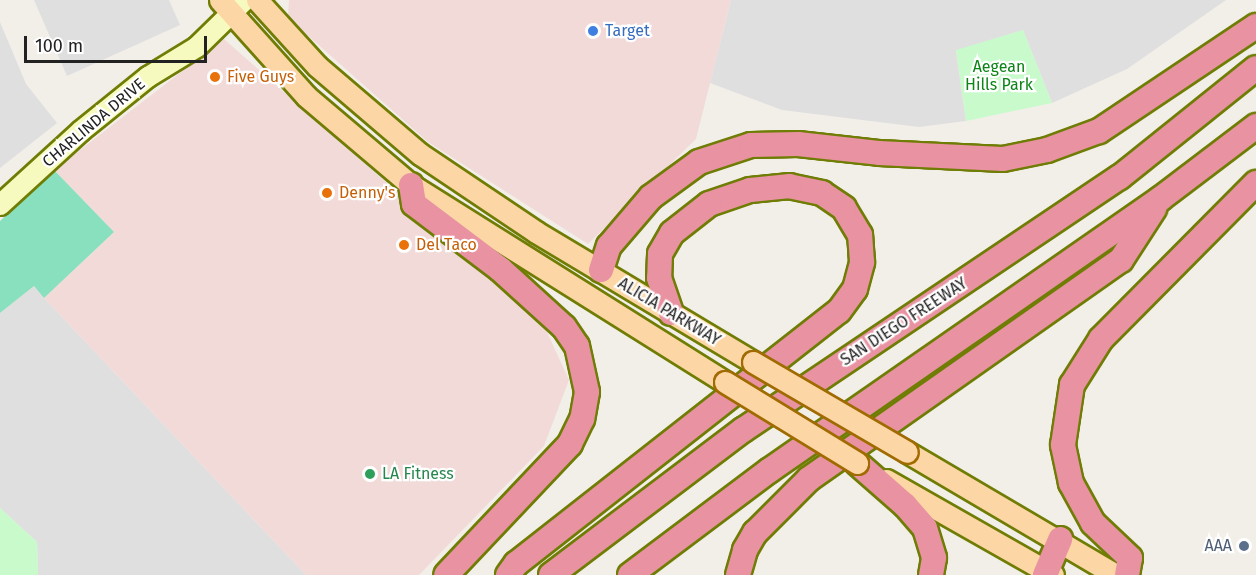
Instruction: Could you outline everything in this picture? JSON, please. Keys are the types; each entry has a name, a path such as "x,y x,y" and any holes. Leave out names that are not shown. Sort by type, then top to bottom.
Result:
{"highway":[{"path":"602,264 651,197 699,162 751,145 798,144 879,153 1004,159 1047,150 1099,131 1256,26"},
{"name":"SAN DIEGO FREEWAY","path":"551,575 743,430 1120,177 1256,68"},
{"path":"630,575 770,470 1160,199 1256,126"},
{"path":"406,181 414,204 500,269 564,327 577,346 587,392 582,419 570,444 446,575"},
{"path":"1127,575 1130,558 1093,523 1071,483 1063,445 1072,385 1101,339 1256,183"},
{"path":"508,575 516,564 839,311 855,289 862,262 860,235 844,207 822,193 801,188 750,190 710,204 672,233 660,254 659,279 671,314"},
{"path":"738,575 745,550 755,533 809,479 1121,260 1160,199"},
{"path":"857,464 905,505 925,528 934,558 931,575"},
{"path":"1049,574 1060,539"}],"main road":[{"name":"ALICIA PARKWAY","path":"257,0 317,66 420,154 470,190 602,264 671,314 1060,539 1116,575"},
{"name":"ALICIA PARKWAY","path":"225,8 306,96 406,181 589,298 857,464 1049,574"},
{"path":"406,181 420,154"},
{"path":"589,298 602,264"}],"street":[{"name":"CHARLINDA DRIVE","path":"0,205 81,131 148,77 197,47 225,8 245,0"}],"shaded area":[{"path":"34,0 169,0 180,25 67,76"},
{"path":"289,0 731,0 696,139 588,244 428,142 288,18"},
{"path":"731,0 1226,0 1127,69 1052,103 1023,30 956,51 966,121 919,127 782,110 710,83"},
{"path":"0,22 26,84 57,123 0,168"},
{"path":"224,39 541,319 569,380 544,446 419,575 306,575 44,298 114,232 54,170"},
{"path":"34,286 306,575 38,575 37,542 0,508 0,313"}],"green space":[{"name":"Aegean Hills Park","path":"1023,30 1052,103 966,121 956,50"},
{"path":"54,170 114,232 44,298 34,286 0,313 0,221"},
{"path":"0,508 37,542 38,575 0,575"}],"place":[{"name":"Target","path":"593,31"},
{"name":"Five Guys","path":"215,77"},
{"name":"Denny's","path":"327,193"},
{"name":"Del Taco","path":"404,245"},
{"name":"LA Fitness","path":"370,474"},
{"name":"AAA","path":"1244,546"}]}
